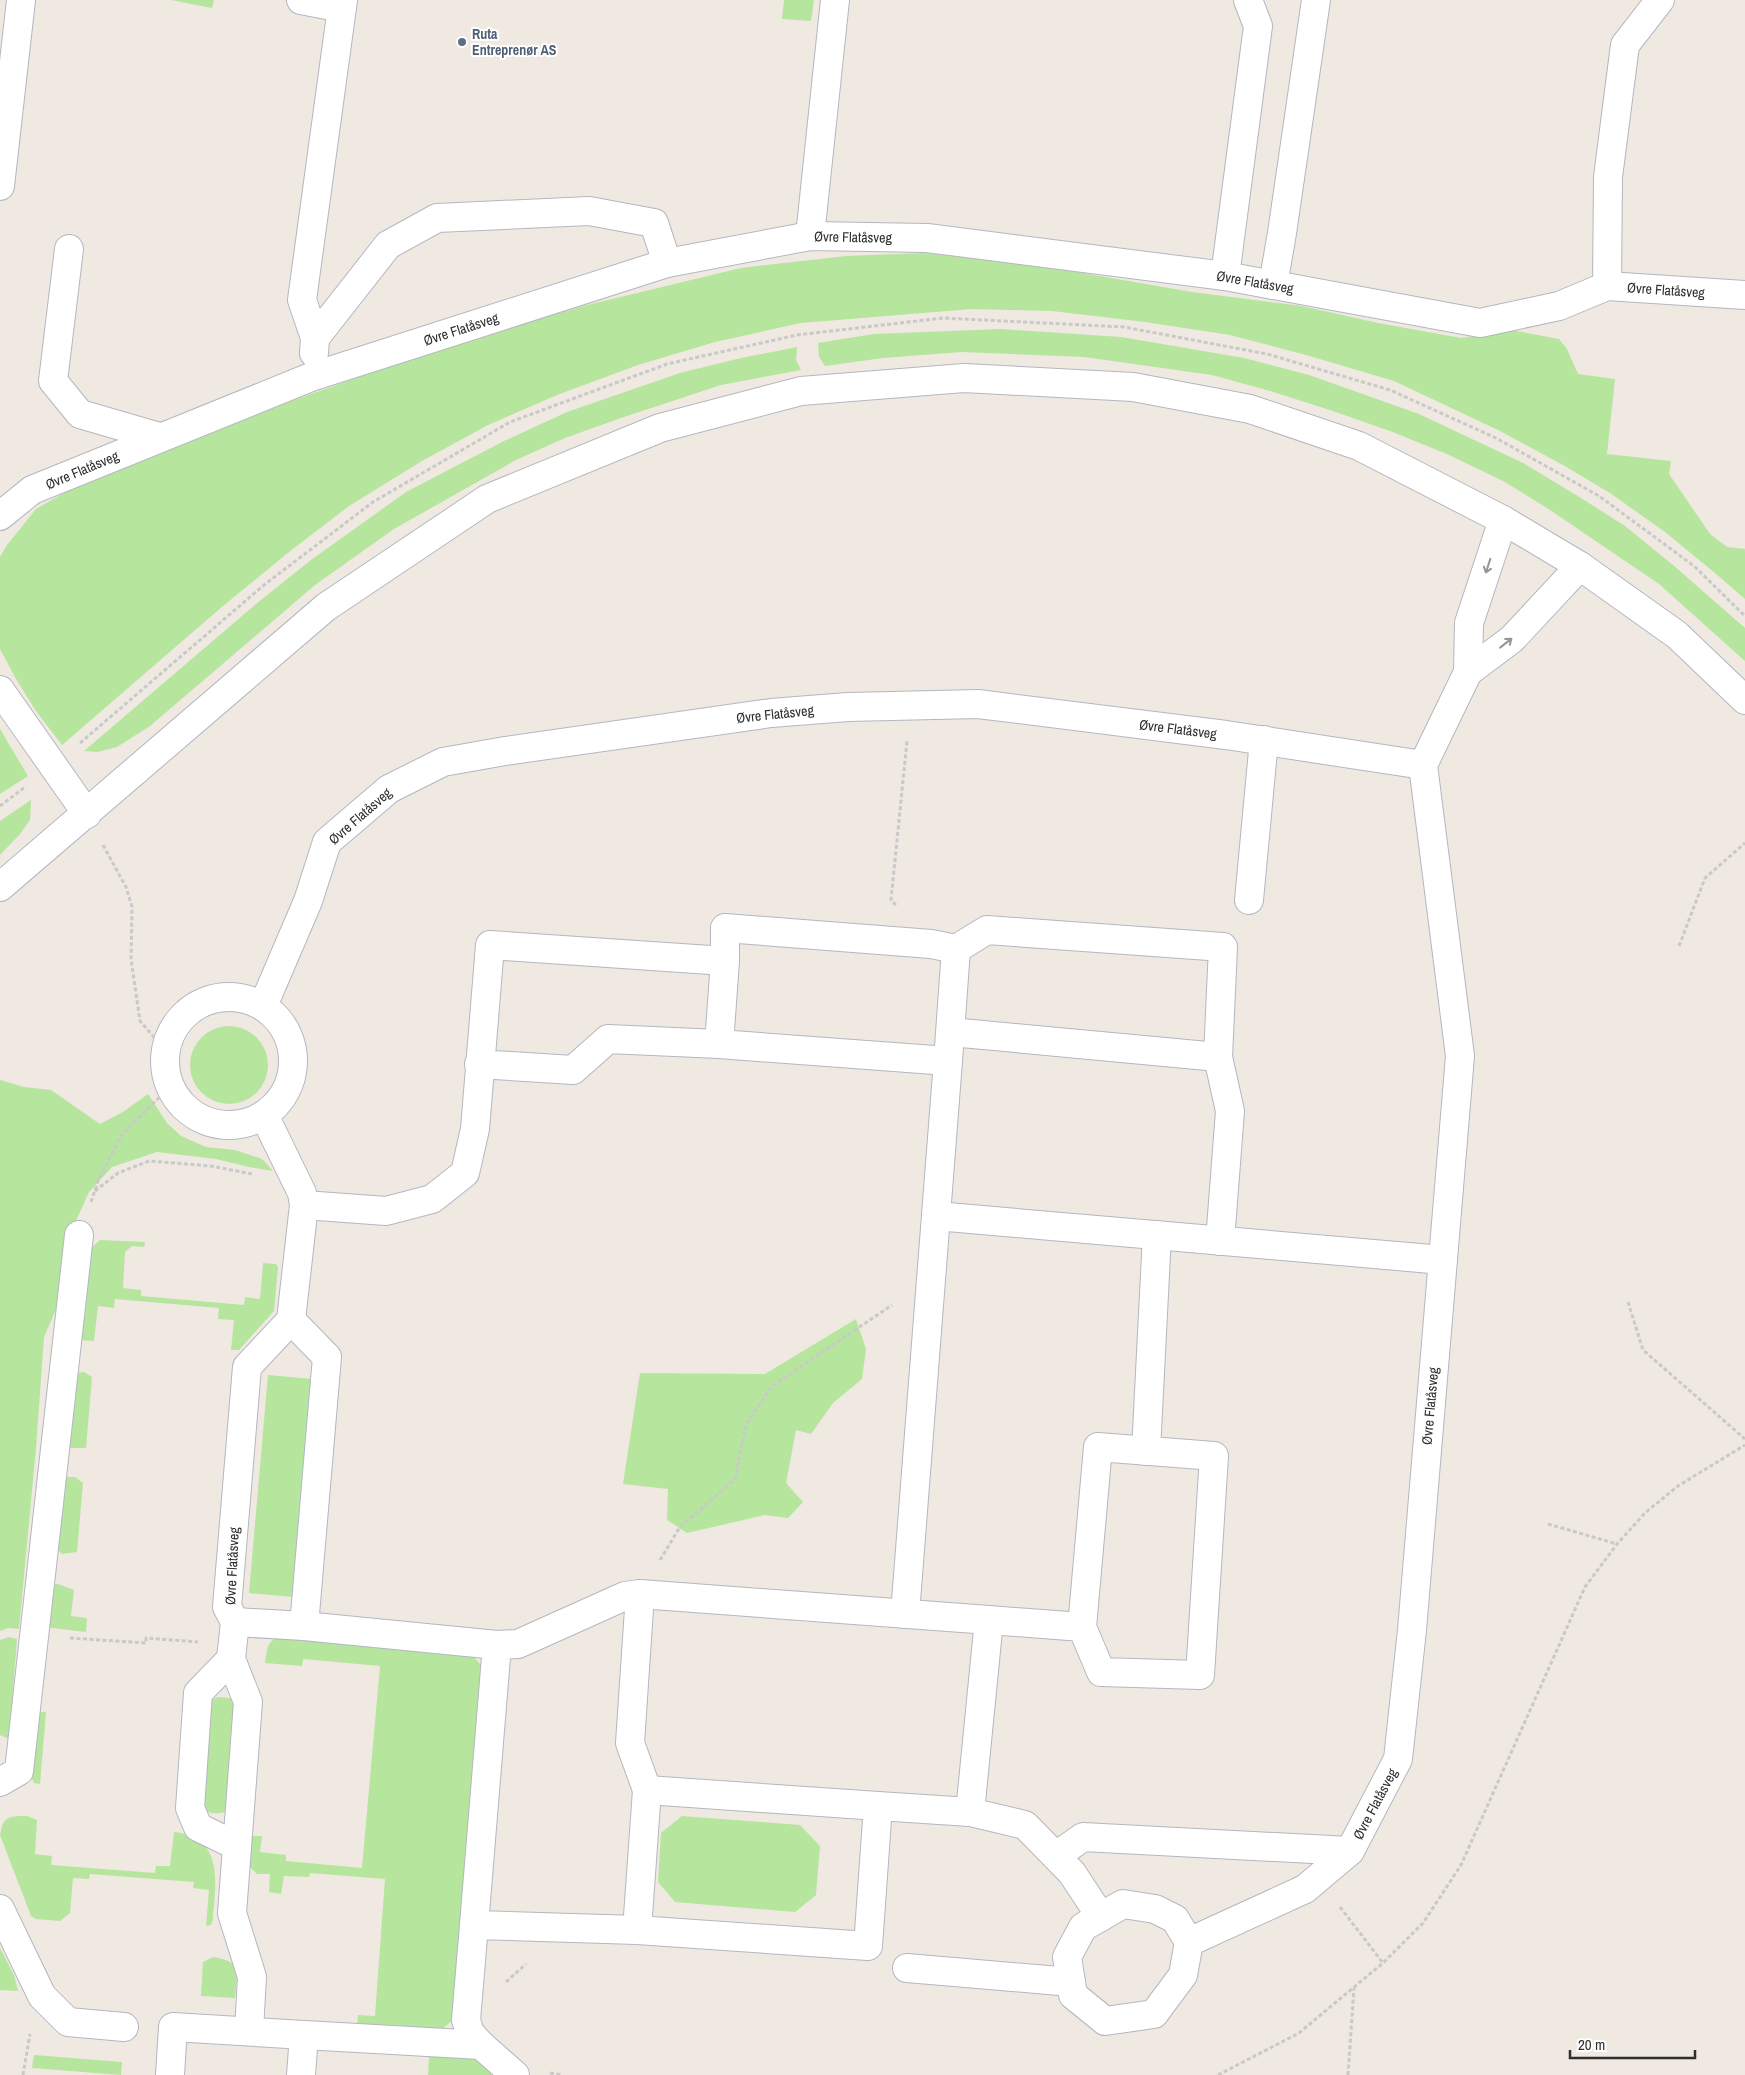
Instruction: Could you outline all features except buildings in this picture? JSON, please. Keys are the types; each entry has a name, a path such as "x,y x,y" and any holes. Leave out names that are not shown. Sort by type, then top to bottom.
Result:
{"street":[{"path":"0,186 21,0"},
{"path":"301,0 343,4 302,300 315,338 311,377"},
{"path":"810,236 835,0"},
{"path":"1225,276 1258,26 1248,0"},
{"path":"1273,285 1316,0"},
{"path":"1607,286 1608,177 1625,46 1660,0"},
{"path":"315,338 388,245 437,218 590,211 654,224 667,263"},
{"name":"Øvre Flatåsveg","path":"0,516 32,490 311,377 667,263 810,236 927,238 1225,276 1480,323 1559,306 1607,286 1745,295"},
{"path":"69,249 53,381 80,414 159,437"},
{"path":"0,887 326,607 487,499 660,428 801,391 964,378 1133,387 1250,409 1359,446 1503,520 1580,566 1677,635 1745,700"},
{"path":"1423,765 1468,672 1470,623 1503,520"},
{"path":"1468,672 1512,639 1580,566"},
{"path":"0,690 86,814"},
{"name":"Øvre Flatåsveg","path":"263,1006 308,902 327,842 389,789 443,762 505,750 771,713 911,704 978,704 1264,740 1423,765 1460,1056 1412,1630 1398,1759 1350,1851 1305,1889 1189,1942"},
{"path":"1249,900 1264,740"},
{"path":"719,1044 725,961 725,928 931,944 956,949 987,930 1223,947 1218,1057 1230,1110 1220,1241"},
{"path":"300,1192 386,1211 432,1199 466,1173 475,1129 490,945 725,961"},
{"path":"905,1614 956,949"},
{"path":"222,997 243,998 263,1006 279,1020 289,1039 293,1060 290,1081 280,1100 264,1115 247,1123 229,1125 210,1122 194,1115 179,1102 170,1087 165,1069 165,1050 172,1030 184,1014 202,1002 222,997"},
{"path":"951,1032 1218,1057"},
{"path":"479,1064 573,1070 608,1039 719,1044 948,1061"},
{"path":"264,1115 300,1192 291,1320 327,1358 304,1626"},
{"path":"936,1216 1443,1260"},
{"path":"0,1782 19,1771 79,1235"},
{"path":"1146,1451 1157,1235"},
{"name":"Øvre Flatåsveg","path":"249,2030 252,1977 232,1913 248,1702 231,1659 235,1622 227,1607 247,1367 291,1320"},
{"path":"1098,1447 1214,1456 1200,1675 1101,1672 1082,1627 1098,1447"},
{"path":"235,1622 304,1626 497,1645 518,1644 625,1596 640,1594 1082,1627"},
{"path":"637,1930 647,1790 630,1743 640,1594"},
{"path":"970,1812 989,1620"},
{"path":"497,1645 466,2020 470,2034 515,2075"},
{"path":"231,1659 198,1693 190,1808 198,1827 237,1846"},
{"path":"647,1790 970,1812 1025,1825 1072,1873 1100,1917"},
{"path":"474,1925 637,1930 868,1946 878,1806"},
{"path":"1056,1856 1082,1837 1350,1851"},
{"path":"1123,1904 1154,1908 1175,1919 1189,1942 1183,1975 1154,2014 1105,2021 1073,1995 1067,1957 1083,1927 1100,1917 1123,1904"},
{"path":"0,1909 42,1996 68,2022 124,2026"},
{"path":"907,1968 1071,1982"},
{"path":"170,2075 172,2027 481,2045"},
{"path":"301,2075 304,2035"}],"path":[{"path":"0,806 52,767 264,585 366,508 510,422 667,364 797,335 943,318 1124,327 1267,354 1390,390 1496,438 1599,496 1694,566 1745,616"},
{"path":"891,900 911,704"},
{"path":"86,814 126,887 132,907 130,959 140,1021 165,1050"},
{"path":"1679,946 1705,878 1745,843"},
{"path":"79,1235 95,1191 122,1134 170,1087"},
{"path":"95,1191 118,1173 150,1161 211,1166 300,1192"},
{"path":"640,1594 680,1527 735,1479 746,1425 771,1387 894,1304 932,1273"},
{"path":"1628,1302 1643,1350 1745,1439"},
{"path":"1218,2075 1299,2033 1383,1963 1423,1922 1461,1865 1585,1587 1617,1544 1646,1512 1678,1486 1745,1446"},
{"path":"1548,1524 1617,1544"},
{"path":"34,1635 146,1643 146,1638 164,1639"},
{"path":"1318,1878 1383,1963"},
{"path":"466,2020 564,1928"},
{"path":"1348,2075 1354,1988"},
{"path":"23,2067 23,2075"}],"green space":[{"path":"171,0 214,0 212,8"},
{"path":"784,0 814,0 811,21 782,19"},
{"path":"922,253 1019,262 1192,292 1302,306 1378,323 1461,338 1511,330 1559,339 1567,349 1578,374 1615,379 1607,454 1671,461 1669,474 1710,534 1727,547 1745,549 1745,599 1665,532 1610,493 1500,431 1394,381 1230,335 1145,322 1052,311 972,309 801,323 715,342 638,365 557,395 488,425 422,461 349,506 223,606 62,745 36,711 0,649 0,557 7,545 36,509 85,481 201,433 376,371 488,334 587,305 741,268 846,256"},
{"path":"1001,329 1121,337 1244,358 1309,375 1419,414 1523,463 1625,526 1745,628 1745,661 1659,584 1550,510 1505,482 1447,454 1330,410 1212,375 1084,357 962,352 883,358 825,366 819,357 818,343 874,334"},
{"path":"797,347 796,360 801,370 721,385 565,438 516,460 394,529 315,585 150,726 117,747 97,752 84,751 256,604 311,560 406,492 504,441 567,412 680,373"},
{"path":"0,729 28,776 0,794"},
{"path":"31,800 30,820 20,834 0,855 0,821"},
{"path":"229,1026 244,1029 256,1038 265,1050 268,1065 265,1080 256,1092 244,1101 229,1104 214,1101 202,1092 193,1080 190,1065 193,1050 202,1038 214,1029"},
{"path":"0,1080 24,1087 51,1090 100,1124 123,1112 148,1094 167,1123 181,1136 206,1147 235,1150 262,1159 273,1171 216,1159 157,1152 112,1167 89,1192 65,1245 58,1305 44,1337 19,1629 8,1628 0,1631"},
{"path":"100,1240 145,1242 144,1247 132,1246 125,1252 123,1288 141,1290 141,1296 244,1305 245,1297 260,1299 263,1263 276,1264 278,1267 274,1311 239,1350 231,1350 234,1320 218,1319 219,1308 115,1299 114,1308 98,1306 94,1341 77,1340 83,1270 91,1248"},
{"path":"856,1319 866,1349 862,1379 833,1403 811,1434 796,1430 786,1483 803,1502 788,1518 765,1515 687,1533 667,1520 668,1489 623,1484 640,1373 765,1374"},
{"path":"84,1372 92,1377 86,1448 71,1448 67,1443 75,1373"},
{"path":"268,1375 313,1379 293,1597 249,1593"},
{"path":"67,1477 75,1477 83,1483 77,1552 62,1554 58,1550 64,1480"},
{"path":"51,1584 58,1584 74,1590 71,1616 87,1618 86,1632 44,1627"},
{"path":"282,1636 470,1653 483,1667 455,2018 439,2032 357,2029 358,2015 375,2016 385,1879 310,1873 309,1877 284,1876 281,1894 269,1892 270,1874 257,1874 247,1864 250,1836 262,1836 260,1852 286,1855 286,1861 362,1868 380,1666 303,1659 302,1666 265,1663 270,1643"},
{"path":"9,1637 17,1639 9,1739 0,1735 0,1640"},
{"path":"218,1697 230,1698 235,1702 227,1806 225,1812 216,1813 207,1812 202,1809 208,1706 212,1700"},
{"path":"41,1712 46,1712 40,1784 34,1783 32,1779 37,1717"},
{"path":"18,1816 27,1816 37,1820 35,1854 52,1856 51,1865 155,1873 156,1866 170,1866 174,1832 190,1836 202,1842 209,1852 215,1877 211,1925 206,1926 209,1890 193,1888 194,1882 90,1874 89,1879 73,1878 70,1913 60,1921 36,1919 31,1916 0,1835 5,1821"},
{"path":"682,1816 800,1825 820,1846 816,1895 795,1912 675,1902 658,1882 661,1833"},
{"path":"0,1948 14,1975 18,1991 0,1990"},
{"path":"213,1957 223,1959 234,1965 237,1975 235,1998 201,1996 203,1962"},
{"path":"361,2051 473,2056 495,2075 428,2075 429,2057"},
{"path":"34,2055 122,2062 121,2075 32,2068"}],"place":[{"name":"Ruta Entreprenør AS","path":"462,42"}]}
